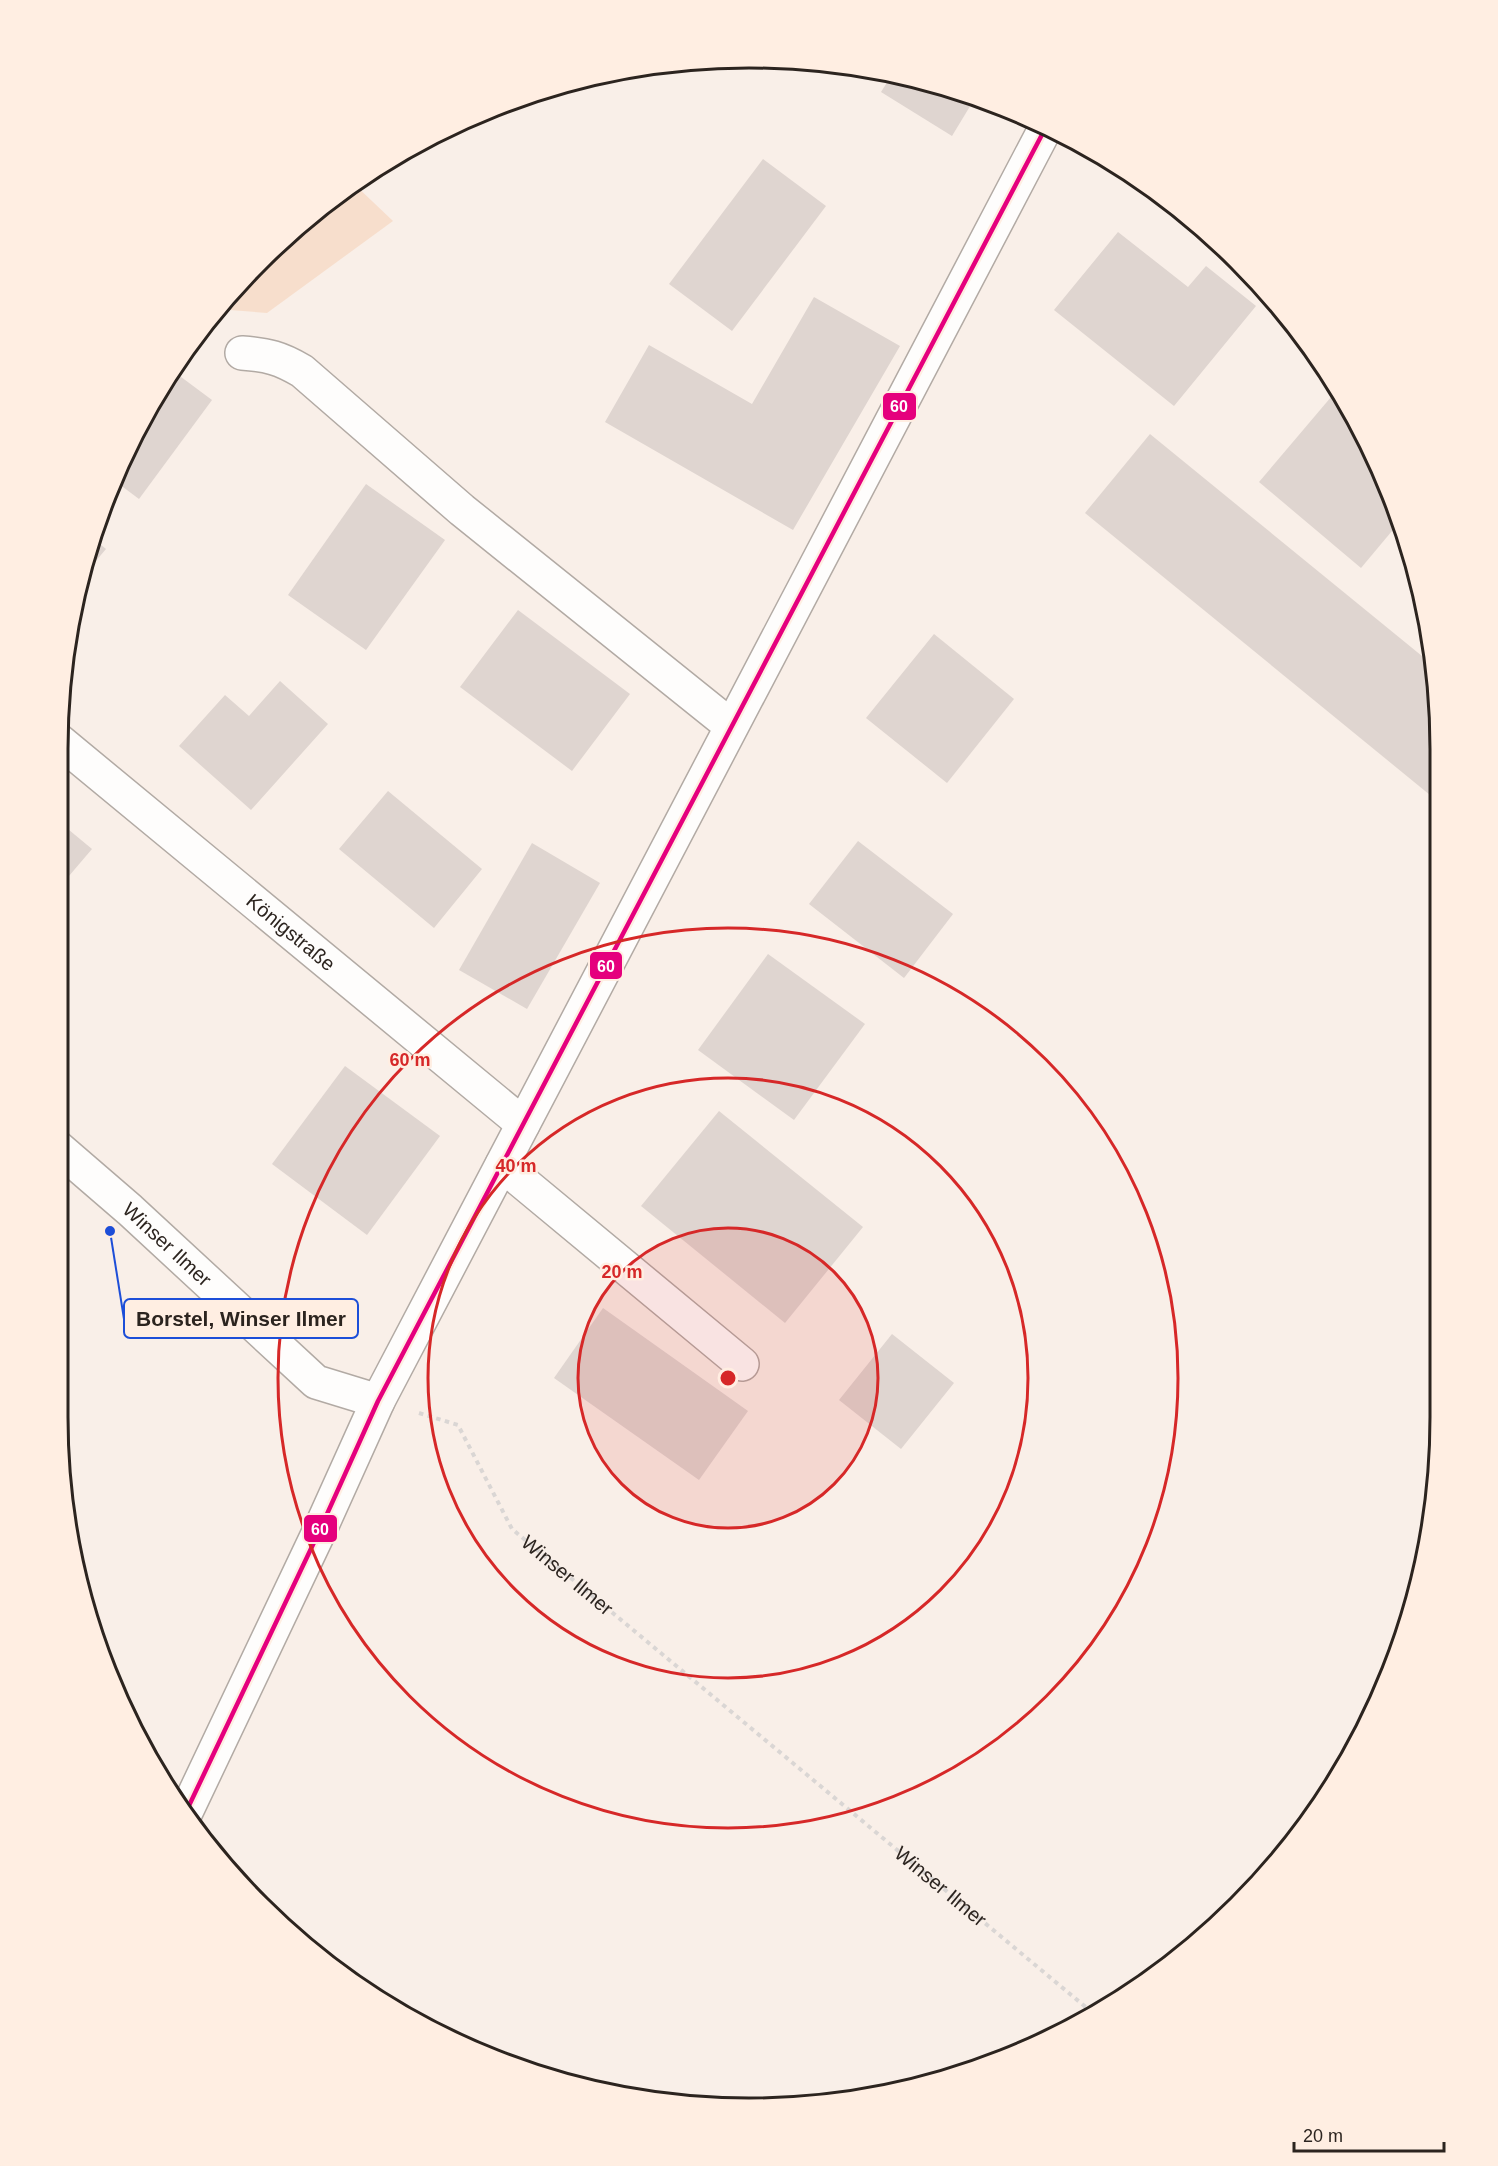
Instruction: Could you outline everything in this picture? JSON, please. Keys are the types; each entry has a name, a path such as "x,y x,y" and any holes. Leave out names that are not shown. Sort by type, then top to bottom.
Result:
{"street":[{"path":"189,1806 318,1534 378,1401 1042,134"},
{"path":"242,353 282,359 302,371 462,510 731,726"},
{"name":"Königstraße","path":"68,748 523,1124"},
{"name":"Winser Ilmer","path":"68,1156 130,1210 316,1382 378,1401"},
{"path":"502,1165 742,1364"}],"path":[{"name":"Winser Ilmer","path":"378,1401 459,1425 512,1529 1087,2008"}],"shaded area":[{"path":"360,189 393,221 267,313 229,310 267,267 334,208"}],"building":[{"path":"887,82 971,105 952,136 881,92"},
{"path":"763,159 826,206 732,331 669,284"},
{"path":"1118,232 1188,287 1206,266 1256,306 1174,406 1054,310"},
{"path":"814,297 900,346 793,530 605,422 649,345 752,404"},
{"path":"179,375 212,400 139,499 120,485 159,408"},
{"path":"1332,396 1379,488 1394,529 1361,568 1259,482"},
{"path":"1150,434 1425,658 1429,704 1430,795 1085,513"},
{"path":"366,484 445,540 366,650 288,595"},
{"path":"100,544 106,549 94,563"},
{"path":"518,610 630,694 572,771 460,687"},
{"path":"934,634 1014,699 947,783 866,718"},
{"path":"280,681 328,724 251,810 179,746 225,695 249,716"},
{"path":"388,791 482,869 434,928 339,849"},
{"path":"68,829 92,849 68,877"},
{"path":"858,841 953,914 904,978 809,904"},
{"path":"532,843 600,883 527,1009 459,970"},
{"path":"768,954 865,1024 794,1120 698,1050"},
{"path":"345,1066 440,1136 367,1235 272,1164"},
{"path":"719,1111 863,1227 785,1323 641,1206"},
{"path":"603,1308 748,1411 699,1480 554,1378"},
{"path":"892,1334 954,1383 901,1449 839,1400"}],"transit line":[{"name":"60","path":"189,1806 318,1534 378,1401 1042,134"}],"place":[{"name":"Borstel, Winser Ilmer","path":"110,1231"}]}
